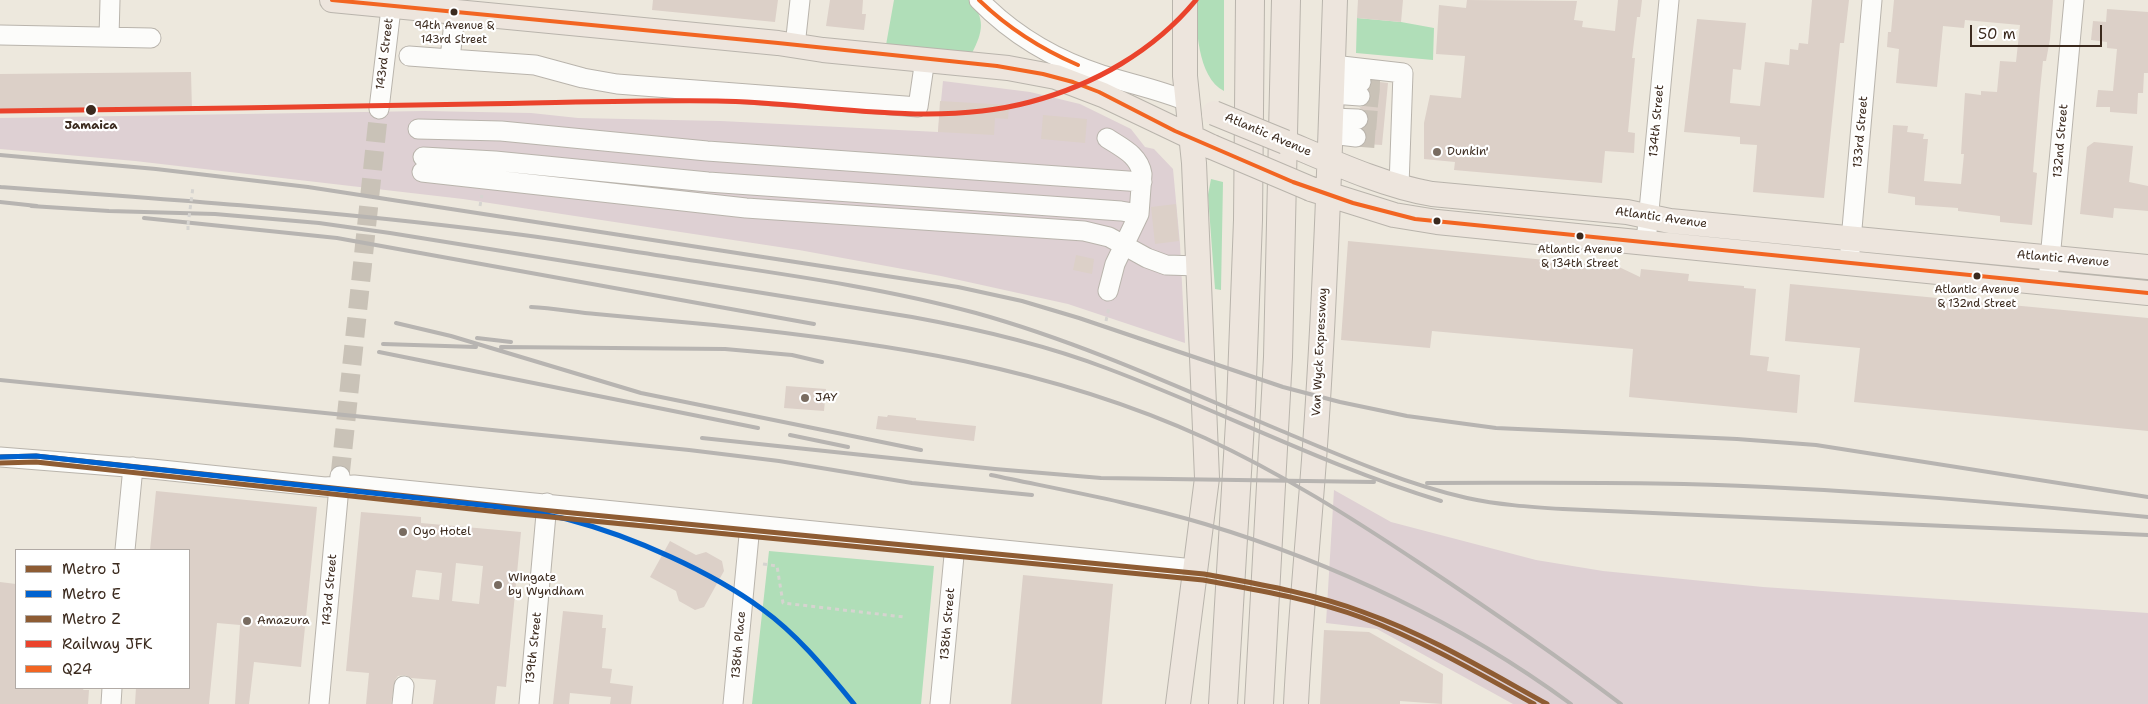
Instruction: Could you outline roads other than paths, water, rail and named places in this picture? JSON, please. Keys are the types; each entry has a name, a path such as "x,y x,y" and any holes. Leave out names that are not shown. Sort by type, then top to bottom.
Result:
{"highway":[{"path":"1223,704 1241,406 1248,220 1250,0"},
{"path":"1260,704 1278,357 1286,0"}],"main road":[{"name":"Atlantic Avenue","path":"332,0 392,3 455,13 1008,68 1073,82 1202,143 1320,193 1415,219 2148,293"},
{"path":"1178,704 1207,478 1199,266 1202,143 1189,102 1185,76 1186,0"},
{"name":"Van Wyck Expressway","path":"1296,704 1302,597 1314,459 1320,157 1331,126 1335,0"},
{"name":"Atlantic Avenue","path":"1189,102 1320,157 1414,191 1448,196 1627,212 1670,221 2148,267"}],"street":[{"path":"109,38 110,0"},
{"path":"796,46 800,0"},
{"path":"980,0 1008,27 1049,53 1101,74 1163,91 1189,102"},
{"name":"134th Street","path":"1646,242 1669,0"},
{"name":"133rd Street","path":"1849,263 1872,0"},
{"name":"132nd Street","path":"2048,283 2074,0"},
{"name":"143rd Street","path":"379,109 392,3"},
{"path":"450,59 455,13"},
{"path":"0,35 151,38"},
{"path":"409,56 535,65 583,78 617,84 918,107 925,59"},
{"path":"1333,79 1403,73 1395,92 1392,131 1399,186"},
{"path":"1333,79 1361,89"},
{"path":"1331,126 1357,128"},
{"path":"418,129 501,132 726,153 1142,182"},
{"path":"1107,138 1135,158 1141,168 1142,182 1139,214 1112,270 1108,291"},
{"path":"1139,214 1112,210 708,182 495,161 422,164 746,208 1084,231 1109,237 1147,258 1166,265 1199,266"},
{"path":"0,457 324,486 340,481 354,486 547,503 1194,569"},
{"path":"126,549 132,468"},
{"name":"143rd Street","path":"319,704 340,481"},
{"name":"139th Street","path":"528,704 547,503"},
{"name":"138th Place","path":"733,704 750,525"},
{"name":"138th Street","path":"940,704 955,545"},
{"path":"110,704 112,689"}],"tunnel":[{"path":"1361,82 1388,83"},
{"path":"1360,96 1386,99"},
{"path":"340,476 379,109"},
{"path":"1358,119 1384,121"},
{"path":"1356,137 1383,139"}],"railway":[{"path":"0,155 156,169 308,187 958,287 1022,301 1079,318 1283,387 1340,402 1407,416 1496,428 1737,439 1816,445 2148,497"},
{"path":"0,187 312,212 499,232 867,288 976,313 1053,337 1128,366 1371,468 1443,492 1491,502 1563,509 2148,535"},
{"path":"0,202 37,206"},
{"path":"31,206 109,211 215,214 319,223 912,317 961,327 1034,344 1082,359 1148,384 1314,455 1441,501"},
{"path":"144,218 337,238 814,324"},
{"path":"531,307 778,332 903,350 965,361 1026,375 1086,392 1146,413 1205,438 1261,466 1342,513 1497,615 1621,704"},
{"path":"396,323 451,336 641,393 921,450"},
{"path":"477,338 511,342"},
{"path":"383,344 476,347"},
{"path":"501,347 725,349 792,355 822,362"},
{"path":"379,352 758,428"},
{"path":"0,380 689,450 779,461 912,483 1032,495"},
{"path":"790,435 848,447"},
{"path":"702,438 995,469 1101,478 1374,482"},
{"path":"991,475 1179,516 1302,557 1349,577 1442,622 1529,675 1571,704"},
{"path":"1427,483 1620,483 1742,486 1916,496 2148,517"}],"metro line":[{"name":"J","path":"0,457 36,456 500,506 1204,574 1305,594 1344,605 1387,621 1480,666 1547,704"},
{"name":"E","path":"0,457 36,456 499,507 570,520 644,545 695,569 742,595 788,630 854,704"},
{"name":"Z","path":"0,463 36,462 499,512 1203,580 1304,600 1363,618 1429,647 1534,704"}],"rail line":[{"name":"JFK","path":"0,111 626,101 756,102 913,114 992,110 1054,95 1100,76 1142,50 1161,35 1196,0"}],"place":[{"name":"94th Avenue & 143rd Street","path":"454,12"},
{"name":"Jamaica","path":"91,110"},
{"name":"Dunkin'","path":"1437,152"},
{"name":"Atlantic Avenue & 134th Street","path":"1580,236"},
{"name":"Atlantic Avenue & 132nd Street","path":"1977,276"},
{"name":"JAY","path":"805,398"},
{"name":"Oyo Hotel","path":"403,532"},
{"name":"Wingate by Wyndham","path":"498,585"},
{"name":"Amazura","path":"247,621"}]}
